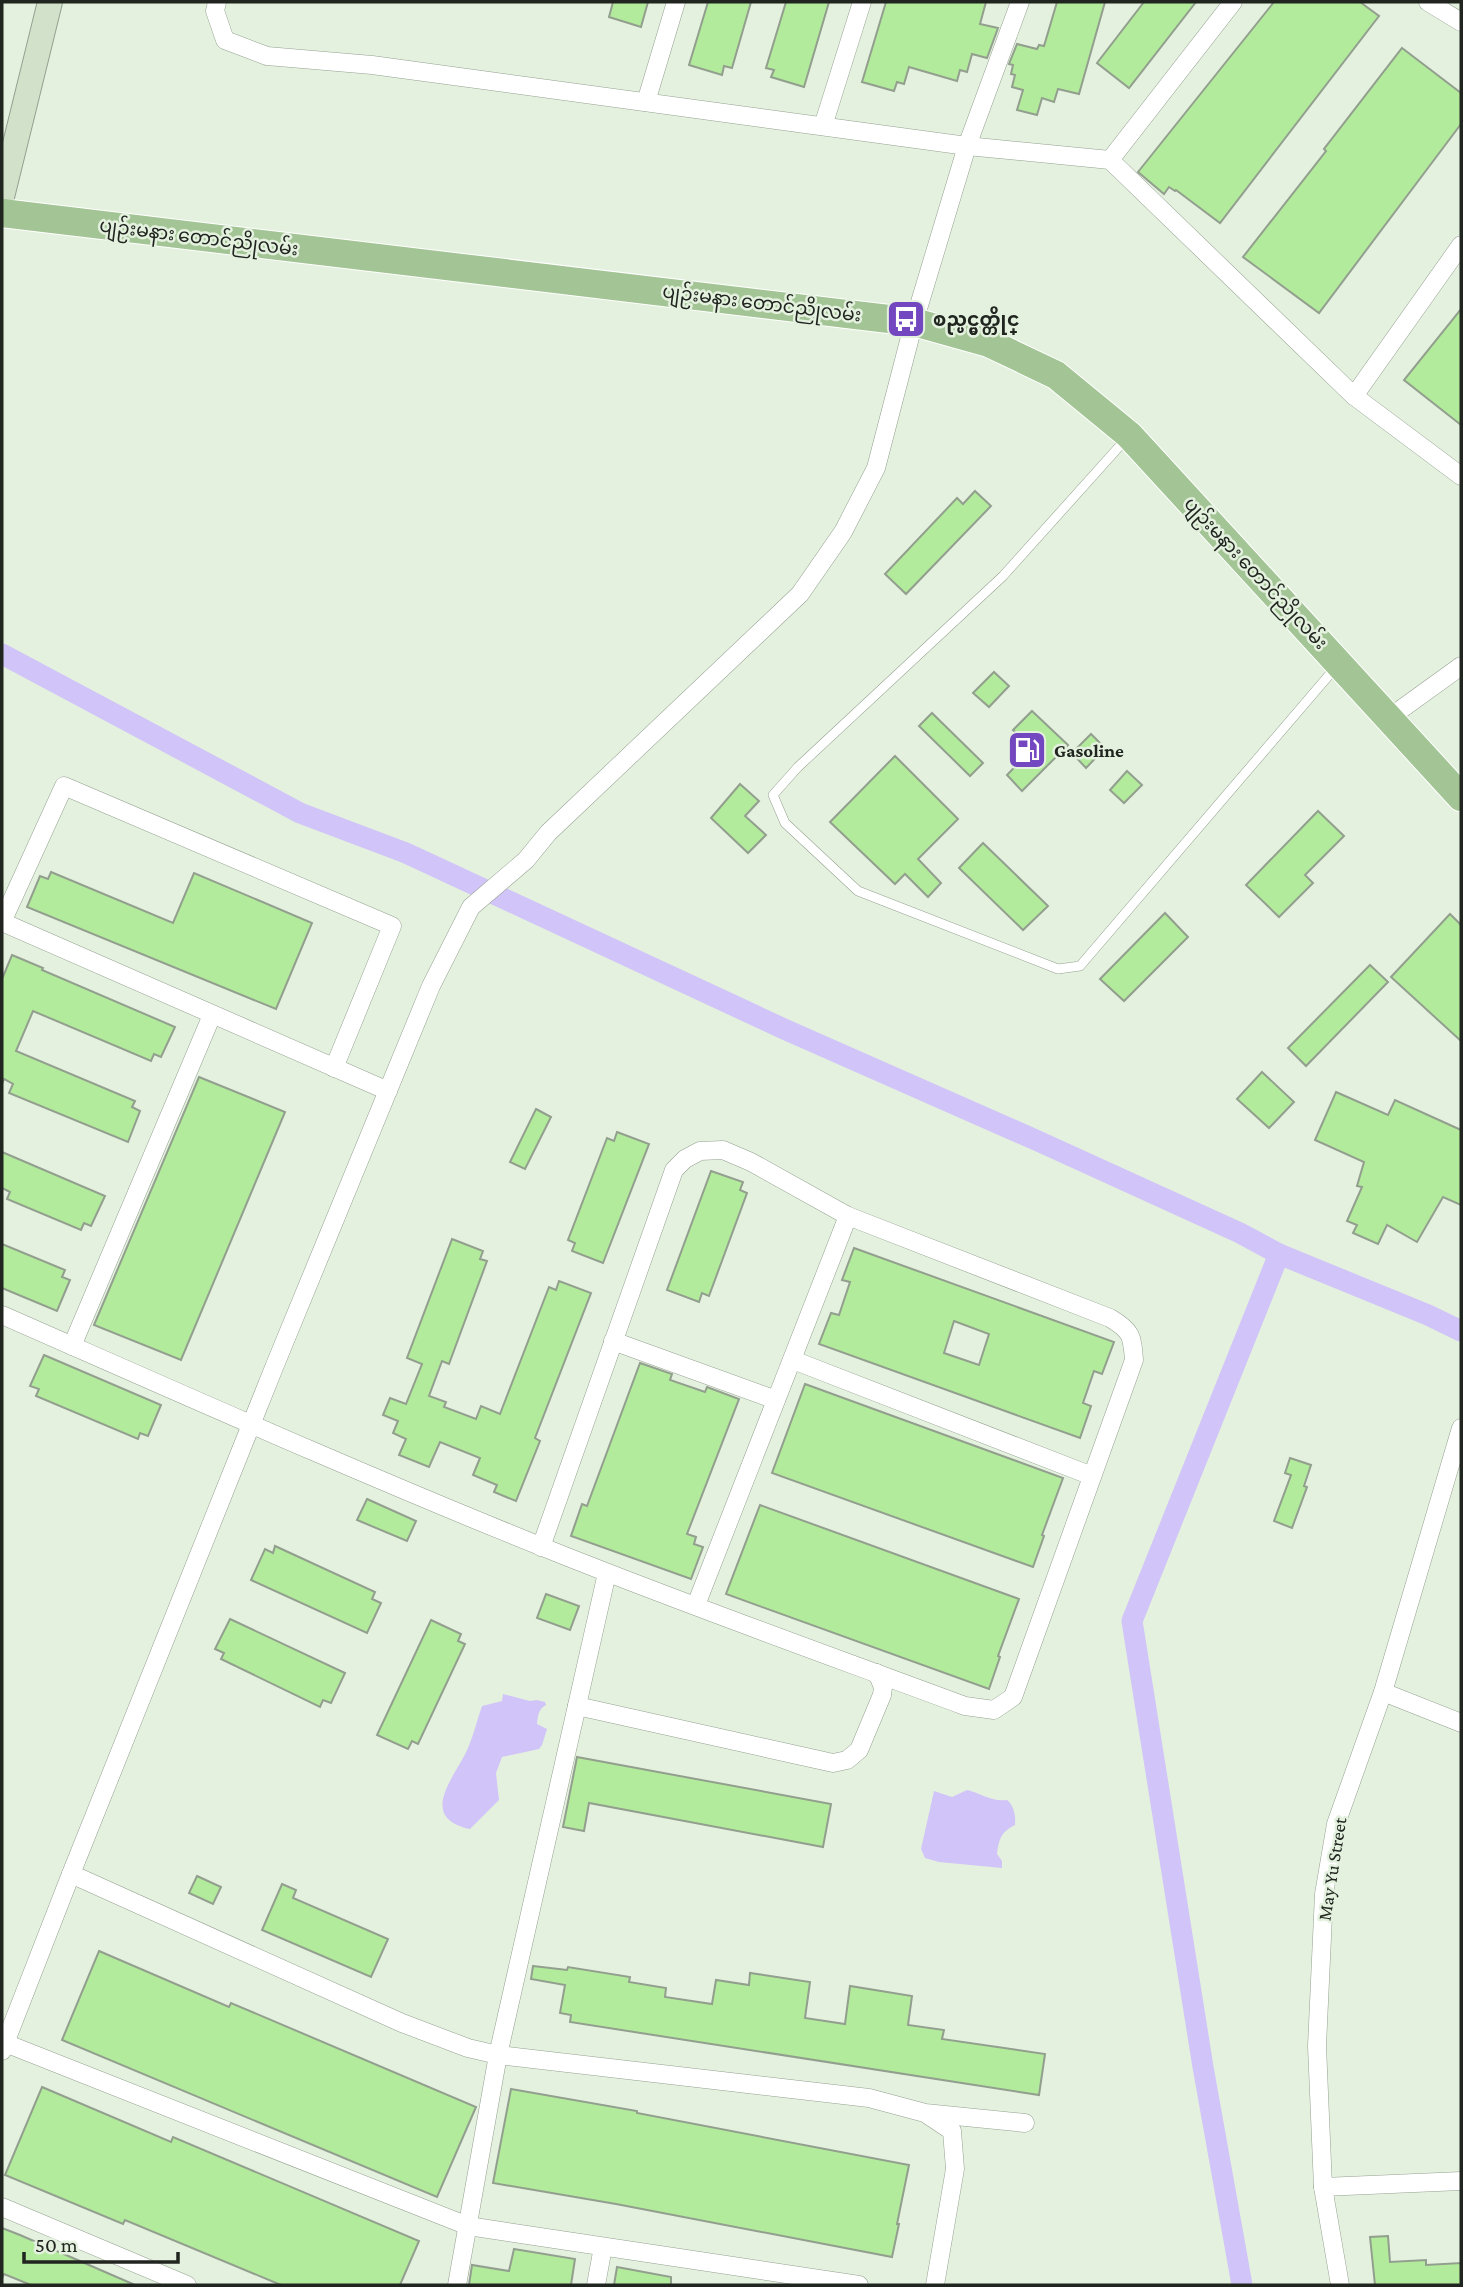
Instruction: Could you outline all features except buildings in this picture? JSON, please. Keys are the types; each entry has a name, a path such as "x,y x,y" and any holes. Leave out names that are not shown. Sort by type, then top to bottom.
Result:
{"main road":[{"path":"2,197 50,2"},
{"name":"ပျဉ်းမနား တောင်ညိုလမ်း","path":"2,213 914,322 989,343 1056,375 1129,435 1461,797"}],"street":[{"path":"217,2 215,11 225,40 267,56 372,65 967,146 1110,160 1354,396 1461,476"},
{"path":"646,102 676,2"},
{"path":"823,126 862,2"},
{"path":"859,2285 467,2226 3,2047 251,1423 431,986 471,907 526,860 548,833 800,594 843,532 876,468 914,322 967,146 1020,2"},
{"path":"1110,160 1233,2"},
{"path":"1428,2 1461,22"},
{"path":"1354,396 1461,244"},
{"path":"1389,718 1461,666"},
{"path":"334,1068 392,926 64,786 2,922 212,1015 334,1068 388,1091"},
{"path":"72,1346 212,1015"},
{"path":"2,1315 541,1547 965,1706 994,1710 1013,1697 1133,1360 1133,1341 1126,1328 1110,1318 848,1216 762,1168 723,1150 700,1151 685,1159 674,1170 541,1547"},
{"path":"696,1605 848,1216"},
{"path":"613,1341 776,1400"},
{"path":"793,1360 1092,1476"},
{"name":"May Yu Street","path":"1340,2285 1323,2187 1317,2046 1324,1894 1336,1825 1383,1692 1458,1449 1461,1428"},
{"path":"457,2285 498,2055 607,1573"},
{"path":"577,1706 833,1763 847,1760 859,1750 882,1695 883,1687 877,1673"},
{"path":"1383,1692 1461,1723"},
{"path":"71,1874 402,2023 467,2048 498,2055 869,2098 925,2113 1025,2123"},
{"path":"925,2113 952,2131 955,2169 935,2285"},
{"path":"1323,2187 1461,2182"},
{"path":"2,2207 187,2285"},
{"path":"596,2285 603,2247"}],"lane":[{"path":"1129,435 1003,576 798,767 773,795 785,823 859,891 1058,969 1080,966 1339,663"}],"shaded area":[{"path":"503,1694 545,1702 537,1724 547,1729 539,1749 502,1757 496,1773 499,1800 470,1829 454,1823 445,1815 442,1805 444,1794 468,1748 482,1706 502,1701"},
{"path":"967,1790 991,1799 1007,1800 1013,1808 1015,1825 1004,1833 997,1854 1002,1861 1002,1868 939,1862 925,1858 921,1849 934,1791 952,1797"}],"waterway":[{"path":"2,654 300,813 406,853 784,1029 1240,1233 1279,1254 1461,1331"},
{"path":"1242,2285 1203,2067 1132,1621 1279,1254"}],"place":[{"name":"စည္ပင္မွတ္တိုင္","path":"906,319"},
{"name":"Gasoline","path":"1027,750"}]}
